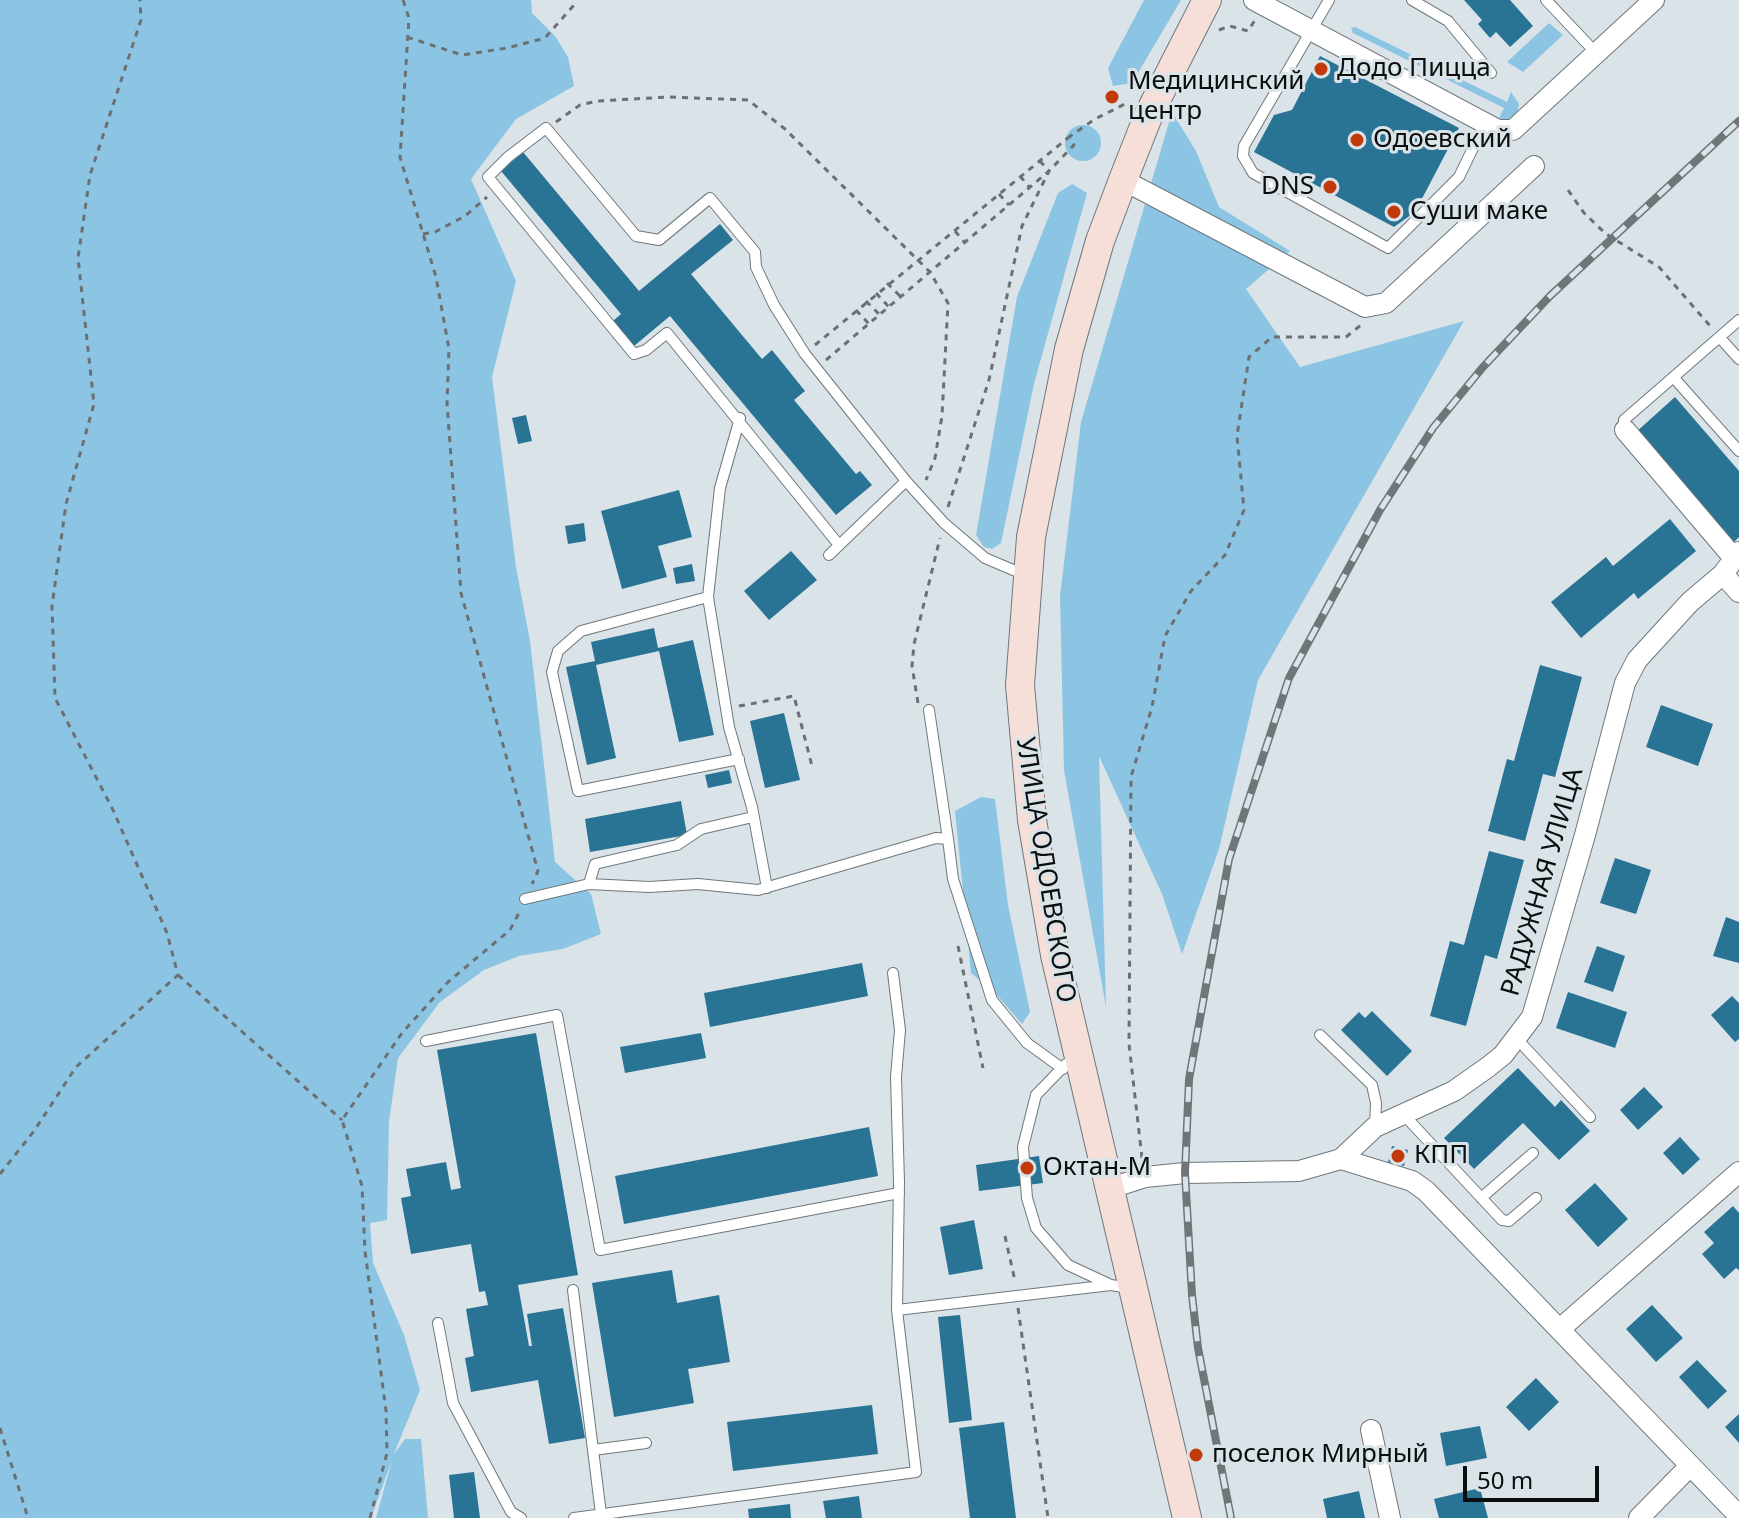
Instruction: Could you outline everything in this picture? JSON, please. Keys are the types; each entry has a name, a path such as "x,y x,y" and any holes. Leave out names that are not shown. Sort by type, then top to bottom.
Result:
{"street":[{"name":"УЛИЦА ОДОЕВСКОГО","path":"1187,1518 1123,1287 1111,1188 1069,1058 1023,744 1020,685 1027,576 1047,444 1069,349 1100,241 1149,114 1207,0"},
{"path":"1256,7 1312,28 1498,130 1513,130 1654,0"},
{"path":"1123,180 1365,307 1386,303 1534,166"},
{"path":"1625,430 1732,561 1739,592"},
{"name":"РАДУЖНАЯ УЛИЦА","path":"1341,1159 1375,1127 1454,1091 1503,1055 1532,1017 1625,683 1637,660 1732,561"},
{"path":"1111,1188 1145,1177 1185,1173 1299,1171 1341,1159 1419,1186 1561,1328 1739,1516"},
{"path":"1561,1328 1739,1172"},
{"path":"1371,1430 1390,1518"},
{"path":"1639,1518 1690,1466"}],"lane":[{"path":"1329,0 1244,146 1243,156 1253,173 1388,248 1459,177 1485,123"},
{"path":"1412,0 1448,21 1491,73"},
{"path":"1546,0 1597,54"},
{"path":"839,545 740,418 667,333 646,350 634,354 488,177 546,128 636,236 659,240 710,198 755,252 756,267 774,305 815,369 906,481 944,523 985,558 1027,576"},
{"path":"1625,430 1624,420 1721,339 1739,320"},
{"path":"1721,339 1739,359"},
{"path":"1674,378 1739,451"},
{"path":"740,418 720,488 708,597 726,708 767,888"},
{"path":"829,555 906,481"},
{"path":"708,597 581,631 558,651 552,672 578,791 739,759"},
{"path":"924,712 953,879 992,1000 1027,1043 1069,1058 1036,1095 1023,1147 1027,1198 1036,1228 1068,1265 1123,1287"},
{"path":"589,884 595,864 677,845 701,829 753,817"},
{"path":"525,899 589,884 767,888 936,838 948,839"},
{"path":"574,1518 916,1472 897,1310 899,1193 896,1077 900,1030 893,973"},
{"path":"426,1041 557,1015 600,1250 899,1193"},
{"path":"1320,1035 1372,1085 1376,1103 1375,1127"},
{"path":"1517,1039 1590,1117"},
{"path":"1404,1115 1502,1220 1509,1221 1536,1198"},
{"path":"1481,1198 1533,1153"},
{"path":"897,1310 1123,1287"},
{"path":"573,1290 601,1514"},
{"path":"438,1323 453,1403 511,1512 521,1518"},
{"path":"593,1450 646,1443"}],"path":[{"path":"140,0 141,20 90,175 78,258 94,404 66,504 52,606 55,698 113,810 167,933 178,975 342,1120 362,1186 365,1251 386,1411 387,1453 370,1518"},
{"path":"342,1120 402,1033 448,982 510,930 538,871 461,593 447,403 449,349 436,277 400,157 409,18 403,0"},
{"path":"407,37 462,55 507,48 545,38 574,5 573,0"},
{"path":"1213,34 1230,26 1248,31 1256,7"},
{"path":"805,354 1058,144 1095,119 1129,103 1136,90"},
{"path":"546,128 580,105 668,97 748,100 775,119 930,272 948,303 942,416 935,458 919,495"},
{"path":"815,369 1049,171 1074,145 1069,137"},
{"path":"1058,144 1066,154"},
{"path":"1039,160 1049,171"},
{"path":"924,712 912,666 914,644 944,523 989,380 1022,226 1049,171"},
{"path":"1020,176 1030,188"},
{"path":"423,234 435,232 465,216 499,187"},
{"path":"1568,190 1584,213 1606,234 1659,267 1721,339"},
{"path":"999,194 1009,205"},
{"path":"955,231 965,243"},
{"path":"887,283 901,297"},
{"path":"876,293 889,307"},
{"path":"866,301 880,315"},
{"path":"1145,1177 1129,1044 1131,777 1152,707 1165,636 1191,591 1225,555 1244,510 1237,436 1249,357 1272,337 1346,337 1386,303"},
{"path":"856,310 869,324"},
{"path":"726,708 794,696 812,766"},
{"path":"958,945 983,1068"},
{"path":"0,1174 34,1131 76,1067 178,975"},
{"path":"1005,1236 1017,1296 1048,1518"},
{"path":"0,1428 28,1518"}],"shaded area":[{"path":"0,0 531,0 532,13 555,36 568,57 574,86 516,119 471,179 516,281 492,377 516,567 530,641 555,862 591,894 601,934 563,949 519,956 484,970 440,1002 398,1058 389,1122 387,1220 370,1223 373,1263 404,1335 420,1390 394,1454 405,1439 421,1439 428,1518 376,1518 392,1460 371,1518 0,1518"},
{"path":"1144,0 1181,0 1132,83 1113,86 1108,68"},
{"path":"1549,23 1563,35 1523,72 1507,62"},
{"path":"1355,27 1507,102 1511,92 1519,104 1517,116 1506,120 1499,118 1504,108 1353,33 1351,28"},
{"path":"1172,112 1196,151 1219,207 1290,251 1246,289 1300,367 1464,321 1258,680 1219,849 1182,954 1162,894 1099,756 1106,1007 1064,770 1060,596 1081,422"},
{"path":"1083,125 1096,130 1101,143 1096,156 1083,161 1070,156 1065,143 1070,130"},
{"path":"1072,184 1087,193 1034,384 1001,543 992,549 984,547 976,535 1017,297 1058,193"},
{"path":"981,797 995,799 1008,905 1030,1012 1022,1024 995,993 971,973 955,811"}],"building":[{"path":"1464,0 1510,0 1533,26 1510,47 1496,32 1490,38 1478,24 1482,20"},
{"name":"Одоевский","path":"1320,56 1459,128 1415,212 1394,227 1254,152 1274,115 1292,110"},
{"path":"523,152 639,291 720,224 733,240 691,274 762,359 772,350 805,391 794,400 856,474 860,471 872,485 836,515 670,316 634,346 613,321 621,314 501,171"},
{"path":"1675,397 1739,471 1739,537 1732,544 1635,433"},
{"path":"526,415 532,441 518,444 512,418"},
{"path":"679,490 692,537 658,546 667,577 622,589 601,511"},
{"path":"1670,519 1696,551 1638,599 1634,593 1581,638 1551,602 1606,557 1613,566"},
{"path":"584,523 586,541 568,544 565,526"},
{"path":"791,551 817,580 769,620 744,591"},
{"path":"692,564 695,581 676,584 673,568"},
{"path":"654,628 658,648 693,640 714,735 679,742 659,651 596,665 616,758 587,765 566,667 595,661 591,642"},
{"path":"1540,665 1582,677 1555,777 1543,774 1525,841 1488,831 1507,759 1514,761"},
{"path":"1661,705 1713,724 1698,766 1646,747"},
{"path":"784,713 800,780 765,788 750,721"},
{"path":"729,770 732,783 708,788 705,775"},
{"path":"681,801 687,835 590,852 585,819"},
{"path":"1489,851 1524,860 1497,959 1485,955 1466,1026 1430,1016 1450,941 1464,945"},
{"path":"1615,858 1651,870 1636,914 1600,903"},
{"path":"1726,917 1739,922 1739,963 1713,956"},
{"path":"1597,946 1625,956 1613,992 1584,982"},
{"path":"862,963 868,996 710,1027 704,993"},
{"path":"1568,992 1627,1012 1615,1048 1556,1028"},
{"path":"1732,996 1739,1003 1739,1039 1735,1042 1711,1015"},
{"path":"1372,1011 1412,1051 1387,1076 1341,1030 1359,1012 1365,1018"},
{"path":"536,1033 578,1275 518,1285 529,1346 532,1346 527,1314 563,1308 585,1438 549,1444 538,1380 471,1392 465,1358 474,1356 466,1309 488,1305 485,1291 479,1292 471,1244 411,1254 401,1198 411,1196 406,1169 446,1162 451,1190 461,1188 437,1050"},
{"path":"701,1033 706,1058 625,1073 620,1047"},
{"path":"1518,1068 1555,1107 1561,1100 1590,1131 1559,1160 1523,1123 1474,1169 1444,1138"},
{"path":"1644,1087 1663,1107 1638,1130 1620,1110"},
{"path":"869,1127 878,1176 624,1224 615,1176"},
{"path":"1680,1137 1700,1159 1683,1175 1663,1153"},
{"name":"КПП","path":"1392,1146 1408,1150 1404,1166 1388,1162"},
{"path":"1039,1156 1043,1183 979,1191 976,1165"},
{"path":"1595,1183 1628,1219 1598,1247 1565,1210"},
{"path":"1733,1206 1739,1213 1739,1270 1736,1268 1724,1279 1702,1254 1714,1243 1704,1232"},
{"path":"974,1220 983,1269 949,1275 940,1227"},
{"path":"672,1270 677,1303 719,1295 730,1362 688,1369 694,1403 614,1417 592,1283"},
{"path":"1652,1305 1683,1338 1656,1362 1626,1329"},
{"path":"960,1315 972,1420 949,1423 938,1317"},
{"path":"1697,1360 1727,1391 1708,1409 1679,1377"},
{"path":"1536,1378 1559,1402 1529,1431 1506,1407"},
{"path":"872,1405 878,1454 733,1471 727,1422"},
{"path":"1739,1414 1739,1443 1725,1427"},
{"path":"1004,1422 1016,1518 970,1518 959,1428"},
{"path":"1480,1426 1487,1458 1446,1466 1440,1433"},
{"path":"474,1472 480,1518 454,1518 449,1475"},
{"path":"1480,1488 1488,1518 1439,1518 1434,1499"},
{"path":"1359,1491 1365,1518 1327,1518 1323,1499"},
{"path":"859,1496 862,1518 826,1518 823,1501"},
{"path":"790,1504 791,1518 749,1518 748,1509"}],"railway":[{"path":"1231,1518 1198,1348 1192,1295 1185,1173 1189,1079 1229,859 1289,678 1380,510 1433,428 1483,367 1550,296 1739,121"}],"place":[{"name":"Додо Пицца","path":"1321,69"},
{"name":"Медицинский центр","path":"1112,97"},
{"name":"Одоевский","path":"1357,140"},
{"name":"DNS","path":"1330,187"},
{"name":"Суши маке","path":"1394,212"},
{"name":"КПП","path":"1398,1156"},
{"name":"Октан-М","path":"1027,1168"},
{"name":"поселок Мирный","path":"1196,1455"}]}
